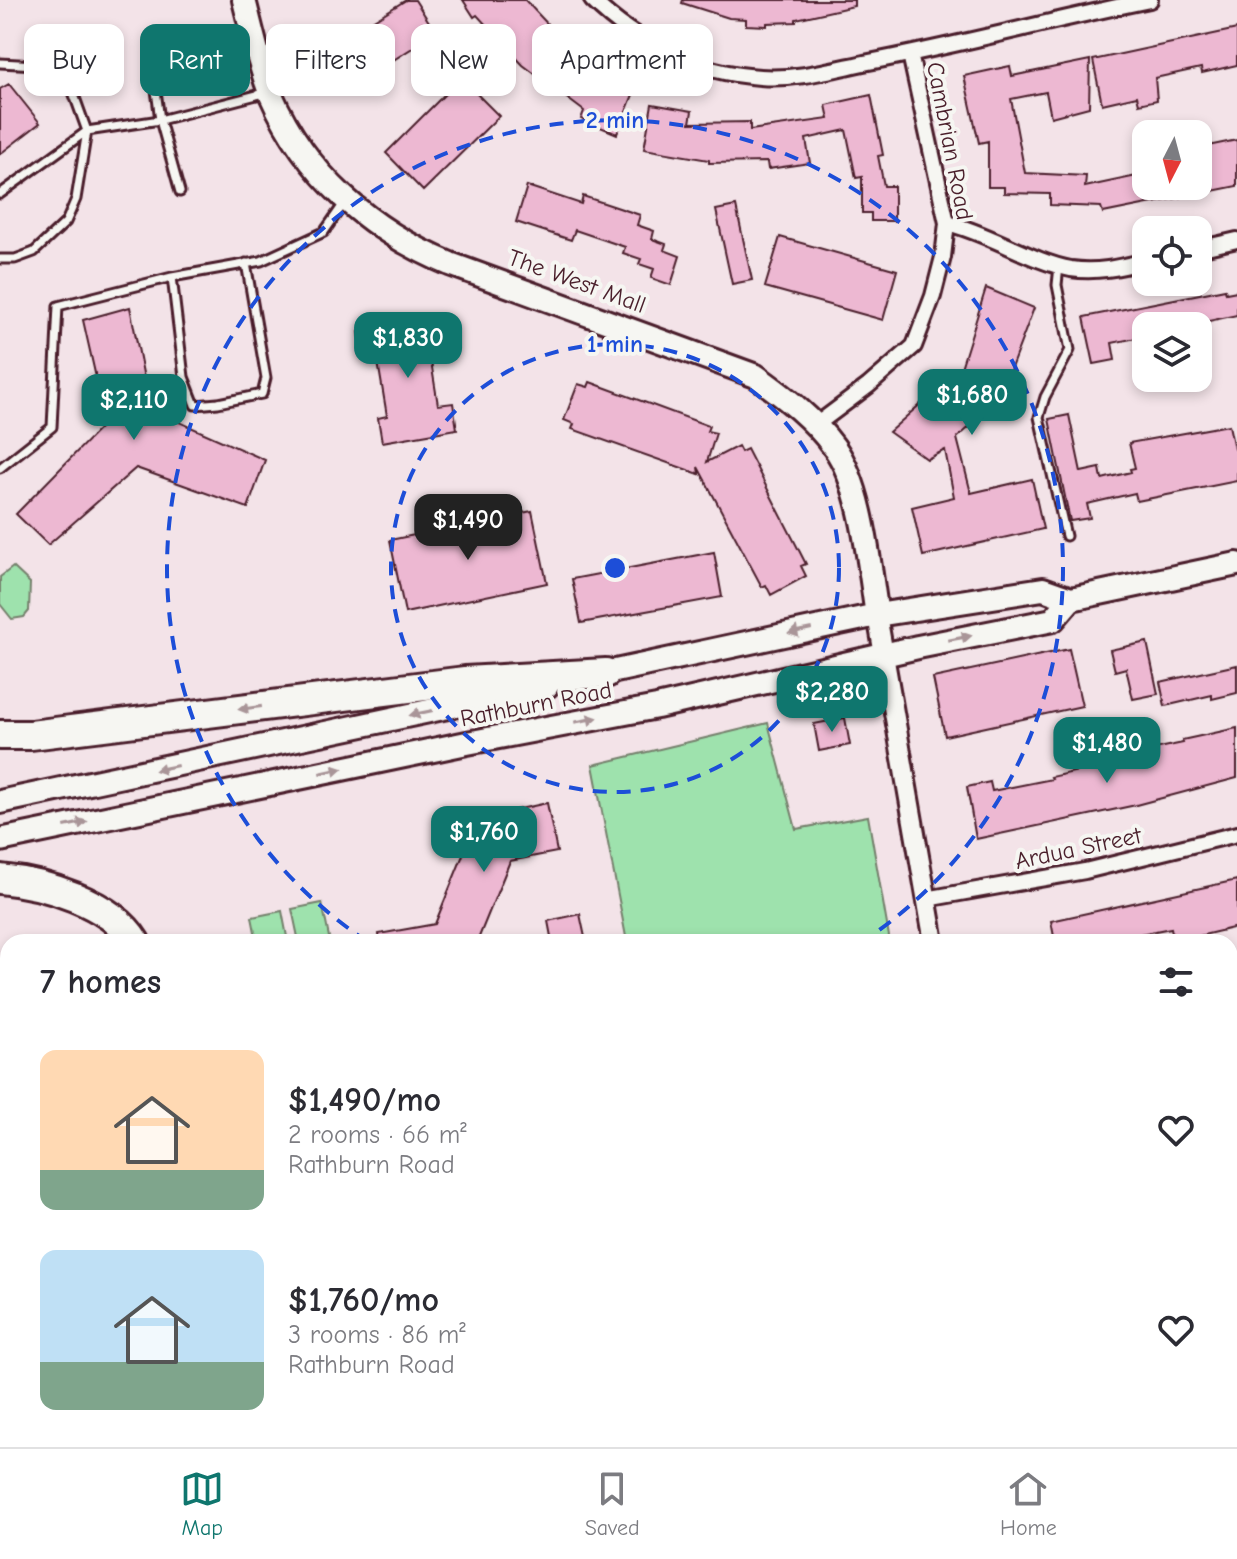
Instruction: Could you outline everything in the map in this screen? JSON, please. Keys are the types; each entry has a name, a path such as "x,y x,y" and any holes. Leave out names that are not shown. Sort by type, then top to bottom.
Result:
{"highway":[{"path":"0,735 61,732 465,681 606,673"},
{"path":"0,879 28,882 66,893 100,910 130,934"}],"main road":[{"name":"The West Mall","path":"244,0 266,78"},
{"name":"The West Mall","path":"272,96 292,136 317,170 346,200 385,230 427,255 756,376 790,400 836,450 856,496 877,615"},
{"name":"Rathburn Road","path":"0,802 877,615 1043,589 1071,599 1237,564"},
{"name":"Rathburn Road","path":"0,840 467,743 657,707 883,654 1053,620 1071,599"}],"street":[{"path":"592,0 627,30 663,51 702,66 743,76 795,76 910,54 1085,6 1150,0"},
{"name":"Cambrian Road","path":"816,425 914,346 933,296 943,257 947,223 910,54"},
{"path":"947,223 980,232 1059,266 1089,271 1132,264"},
{"path":"1212,246 1237,240"},
{"name":"The West Mall","path":"877,615 933,934"},
{"name":"Ardua Street","path":"926,899 1085,871 1237,834"}],"lane":[{"path":"0,63 36,65 61,75 73,92 87,131 76,199 66,222 34,252 15,259 0,259"},
{"path":"0,194 87,131 160,120 266,93"},
{"path":"157,96 160,120 180,192"},
{"path":"0,468 52,427 58,306 172,277 261,261 324,232 346,200"},
{"path":"172,277 184,377 195,405 218,403 262,394 266,378 246,263"},
{"path":"1059,266 1057,285 1070,350 1045,397 1039,417 1066,536"}],"green space":[{"path":"13,567 30,583 29,611 24,617 12,619 0,604 0,577"},
{"path":"768,723 796,829 868,816 889,934 625,934 593,765"},
{"path":"322,903 328,934 297,934 292,909"},
{"path":"282,911 286,934 255,934 252,917"}],"building":[{"path":"406,0 415,0 430,24 411,24 411,49 395,59 395,24 367,24"},
{"path":"463,0 525,0 548,24 532,24 532,72 516,57 516,24 485,24 477,15 474,17"},
{"path":"683,0 854,0 854,6 796,19 796,22 767,23 767,26 746,25 746,19 729,18 682,3"},
{"path":"1237,29 1237,65 1202,73 1201,68 1155,78 1157,100 1139,104 1137,96 1102,104 1093,60"},
{"path":"1090,60 1089,107 1051,117 1046,92 1011,99 1025,173 1086,176 1085,187 1132,177 1132,200 1168,200 1103,213 1101,207 1050,205 1050,194 1004,193 1004,187 988,187 988,141 979,143 964,76 1010,66 1012,76"},
{"path":"9,84 40,123 0,154 0,89"},
{"path":"871,95 883,155 878,156 884,186 894,186 894,221 871,221 871,213 862,213 862,177 856,178 846,130 806,139 810,163 768,169 767,162 709,163 709,160 644,149 652,104 692,111 690,123 750,122 750,130 829,119 826,105"},
{"path":"443,96 479,96 499,116 423,191 386,153"},
{"path":"564,96 633,96 617,134 581,119 584,111"},
{"path":"1237,140 1237,186 1212,191 1212,145"},
{"path":"527,186 581,204 583,196 640,215 637,225 654,231 652,239 666,244 664,250 680,256 671,285 651,278 654,269 639,264 641,259 623,253 625,247 575,230 571,240 516,222"},
{"path":"736,206 752,280 732,284 716,210"},
{"path":"780,237 897,270 883,320 765,287"},
{"path":"986,288 1034,308 998,402 957,438 971,493 1032,479 1043,529 923,556 912,507 954,497 945,450 927,459 889,432 961,368"},
{"path":"1237,291 1237,315 1212,320 1212,312 1132,312 1132,339 1112,343 1115,360 1094,364 1084,317 1190,296 1212,296 1212,292"},
{"path":"130,307 150,409 265,460 248,508 136,468 48,545 16,514 106,422 83,320"},
{"path":"437,319 440,341 428,343 438,405 453,403 457,429 382,442 378,418 387,416 377,356 363,358 359,332"},
{"path":"590,382 709,426 707,431 716,433 707,462 738,446 741,452 747,449 806,564 801,566 806,576 771,595 766,585 762,587 698,467 699,474 572,429 574,424 564,420 578,384 588,387"},
{"path":"1069,415 1081,472 1100,468 1102,479 1131,472 1130,469 1135,468 1129,443 1229,425 1234,449 1237,449 1237,481 1137,501 1135,493 1087,504 1090,518 1070,521 1049,419"},
{"path":"532,511 547,583 405,613 390,540"},
{"path":"714,552 722,597 581,623 572,579"},
{"path":"1147,642 1158,694 1133,699 1126,668 1115,671 1110,650"},
{"path":"1069,649 1082,706 945,736 933,678"},
{"path":"1237,665 1237,693 1212,699 1212,695 1165,706 1160,682"},
{"path":"845,718 850,745 819,751 814,724"},
{"path":"1237,728 1237,778 1136,805 976,839 967,787 990,782 992,791 1052,779 1101,766 1102,760"},
{"path":"547,803 557,852 510,861 480,934 379,934 435,924 478,818"},
{"path":"1237,880 1237,927 1208,934 1172,934 1171,928 1140,934 1053,934 1051,921"},
{"path":"580,914 584,934 550,934 548,921"}]}
